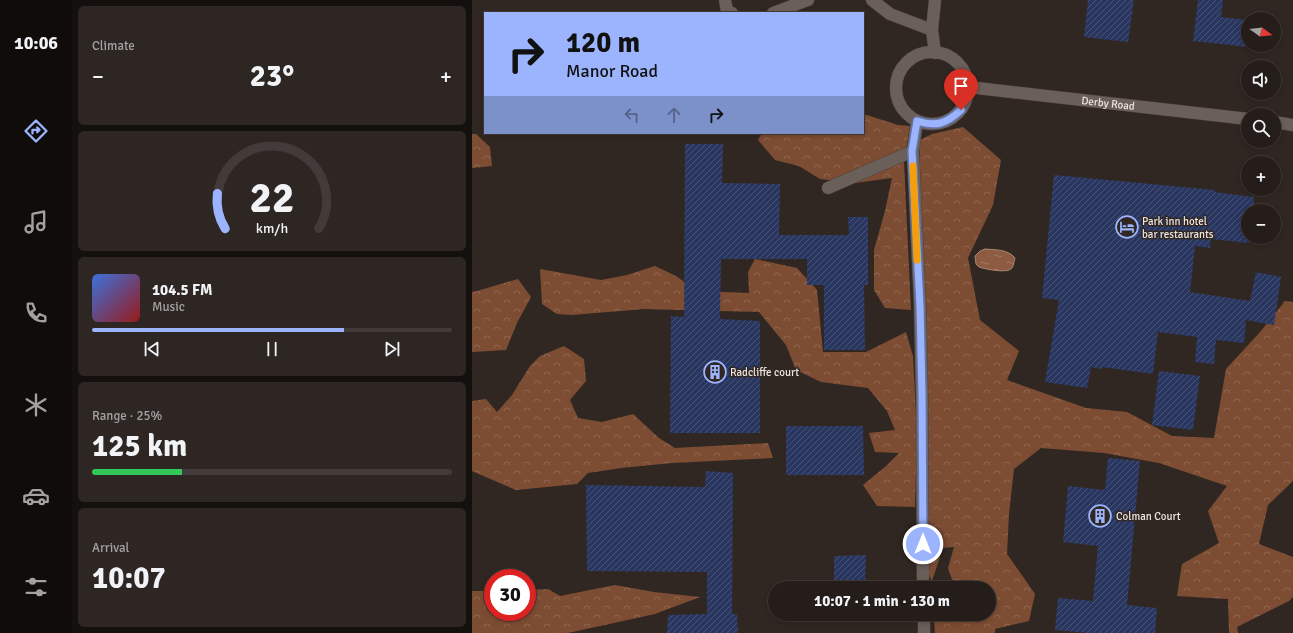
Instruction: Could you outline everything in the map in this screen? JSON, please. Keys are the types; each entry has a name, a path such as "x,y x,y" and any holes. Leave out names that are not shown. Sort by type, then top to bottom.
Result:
{"street":[{"path":"725,0 727,11 730,12"},
{"path":"776,12 808,0"},
{"path":"872,0 890,14 932,30"},
{"path":"934,0 932,30 935,52"},
{"path":"935,52 946,55 955,60 962,68 967,77 967,100 961,110 952,119 941,124 928,124 917,121 907,114 900,105 897,94 897,84 900,73 906,64 914,57 924,53 935,52"},
{"name":"Derby Road","path":"968,88 1241,119"},
{"path":"917,121 912,151 920,306 923,581"},
{"path":"1281,123 1293,125"},
{"path":"828,188 912,151"},
{"path":"924,621 924,633"}],"green space":[{"path":"864,115 898,125 910,126 904,162 911,310 885,308 874,290 874,250 885,211 892,178 855,183 820,179 799,166 775,160 758,140 761,134 864,134"},
{"path":"963,127 1001,160 993,205 968,258 980,320 1019,351 1007,380 1086,408 1127,412 1172,436 1214,438 1226,369 1261,331 1285,301 1293,302 1293,481 1268,505 1259,544 1293,557 1293,597 1289,601 1237,627 1238,633 1229,633 1228,599 1177,596 1182,564 1219,543 1208,511 1227,486 1159,463 1104,453 1041,448 1014,469 1009,514 1007,554 1035,594 1029,621 995,629 995,633 935,633 934,621 996,621 996,581 953,581 948,568 954,547 943,548 932,581 926,570 919,189 920,140 932,134"},
{"path":"472,134 476,134 490,147 492,166 472,168"},
{"path":"755,259 797,268 817,290 823,352 866,352 906,332 913,356 917,434 915,507 877,506 863,485 899,453 875,452 869,433 895,430 887,411 868,388 821,382 796,370 786,345 759,312 644,309 572,315 557,314 542,304 540,269 601,280 627,275 655,266 676,276 697,291 749,293 748,272"},
{"path":"518,279 531,297 517,323 506,350 472,352 472,292"},
{"path":"564,346 584,359 586,381 570,400 578,418 602,422 633,414 659,438 675,448 768,443 773,458 672,463 621,468 588,473 577,484 516,490 472,471 472,401 486,399 497,412 512,395 530,366 540,356"},
{"path":"615,585 654,592 700,597 655,614 568,633 472,633 472,591 484,591 484,621 536,621 536,590 548,589 560,596"}],"water":[{"path":"985,249 1001,250 1012,255 1015,258 1012,268 1010,270 1001,271 979,267 976,264 975,256 980,251"}],"building":[{"path":"1088,0 1134,0 1128,42 1084,37"},
{"path":"1198,0 1223,0 1221,17 1241,19 1241,46 1193,41"},
{"path":"685,144 723,144 722,183 780,184 779,235 849,235 848,217 868,217 868,285 864,285 865,350 824,350 824,285 807,285 807,259 721,259 720,319 760,321 760,433 670,433 671,316 684,317"},
{"path":"1054,175 1215,190 1215,192 1254,197 1254,204 1241,204 1241,242 1211,239 1210,248 1195,246 1190,292 1250,301 1256,272 1281,277 1274,325 1246,320 1244,343 1216,340 1214,364 1195,362 1197,337 1158,332 1153,374 1102,367 1102,369 1091,367 1087,388 1045,382 1059,300 1042,298"},
{"path":"1159,371 1200,376 1193,430 1152,425"},
{"path":"786,426 863,426 864,475 786,475"},
{"name":"Colman Court","path":"1108,458 1140,461 1127,605 1157,608 1155,633 1089,633 1055,630 1058,598 1093,601 1098,546 1063,542 1068,486 1105,490"},
{"path":"706,471 733,473 732,614 737,614 738,633 667,633 668,615 707,614 707,572 587,571 586,485 705,487"},
{"path":"866,555 865,581 834,581 834,556"}],"slow traffic":[{"path":"913,166 917,260"}],"place":[{"name":"Park inn hotel bar restaurants","path":"1127,227"},
{"name":"Radcliffe court","path":"715,372"},
{"name":"Colman Court","path":"1100,516"}],"route":[{"path":"923,544 920,306 912,151 917,121 928,124 941,124 952,119 961,110"}]}
